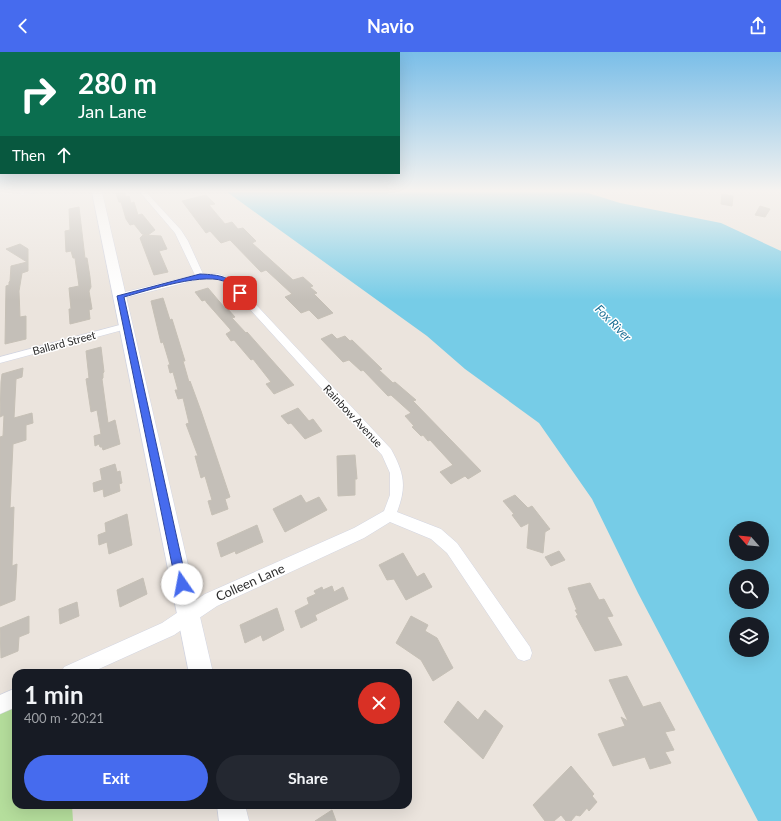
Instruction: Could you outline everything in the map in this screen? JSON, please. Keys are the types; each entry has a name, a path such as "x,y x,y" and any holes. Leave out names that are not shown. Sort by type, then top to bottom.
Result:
{"street":[{"path":"105,228 200,669"},
{"path":"174,228 184,241 200,276"},
{"name":"Rainbow Avenue","path":"120,296 200,276 218,277 229,281 387,452 396,472 397,495 388,515"},
{"name":"Ballard Street","path":"0,360 127,326"},
{"path":"388,515 436,534 452,548 524,653"},
{"name":"Colleen Lane","path":"79,669 168,629 211,600 359,533 388,515"},
{"path":"0,705 12,699"},
{"path":"231,809 234,821"}],"green space":[{"path":"12,699 12,809 72,809 73,821 0,821 0,705"}],"water":[{"name":"Fox River","path":"277,228 731,228 781,251 781,821 758,821 638,593 592,499 539,423 465,369 427,336"}],"building":[{"path":"70,228 81,228 85,258 87,258 90,277 91,287 89,291 92,309 89,310 90,319 70,324 69,309 71,309 69,288 79,286 75,258 73,258 71,251 66,252 65,231 70,230"},
{"path":"137,228 153,228 155,230 148,235 142,234"},
{"path":"202,228 243,228 256,241 252,243 293,280 303,277 313,286 310,287 317,293 314,294 333,313 318,319 309,310 301,313 285,297 292,294 266,270 261,272 230,240 221,243 210,231 206,233"},
{"path":"143,235 161,236 167,249 159,251 168,272 154,275 140,238"},
{"path":"20,244 28,249 28,271 22,273 19,291 20,317 26,316 26,339 5,344 6,286 9,285 10,281 11,266 27,262 6,249"},
{"path":"208,288 224,307 226,307 235,317 232,318 246,333 247,332 294,385 274,394 266,384 271,382 253,359 251,360 234,340 231,341 226,334 231,331 230,329 205,300 202,301 195,292"},
{"path":"163,298 170,320 172,319 185,361 183,361 189,382 190,381 201,411 230,497 225,499 228,509 212,515 208,501 212,500 205,476 201,478 195,456 198,456 186,424 189,423 183,398 178,399 175,390 178,390 173,372 170,373 168,365 170,365 163,342 161,343 151,301"},
{"path":"332,334 337,339 345,336 350,341 352,340 382,369 379,370 393,383 395,382 416,400 413,401 481,471 468,479 465,476 451,484 440,472 453,465 430,440 428,441 423,435 421,436 412,427 414,426 405,416 411,413 391,395 388,396 363,370 361,371 349,360 343,362 321,339"},
{"path":"101,347 104,372 102,379 108,423 115,420 120,444 103,450 99,444 95,446 94,436 101,434 97,410 91,412 86,379 89,378 86,351"},
{"path":"23,368 22,377 16,379 14,418 32,413 33,423 26,425 26,440 13,444 10,508 14,507 12,566 17,564 15,600 0,606 0,437 3,436 4,415 0,417 1,382 2,374"},
{"path":"298,408 309,421 313,419 322,431 305,439 291,423 288,424 281,416"},
{"path":"355,455 357,479 355,479 355,495 338,496 337,456"},
{"path":"115,464 117,472 120,471 122,483 119,484 120,491 104,497 103,489 94,492 93,483 102,480 100,469"},
{"path":"301,495 306,503 319,497 327,510 285,532 273,509"},
{"path":"515,495 528,508 532,506 550,529 545,532 543,553 527,548 529,523 521,527 512,515 514,514 503,501"},
{"path":"127,514 132,545 109,554 107,542 99,545 98,535 106,532 105,523"},
{"path":"257,525 263,542 236,554 235,551 221,557 217,543"},
{"path":"559,551 565,560 551,566 545,557"},
{"path":"403,553 417,577 424,573 432,587 406,600 394,579 387,580 379,565"},
{"path":"143,578 147,594 120,607 117,590"},
{"path":"590,583 599,600 604,599 613,616 607,617 622,645 595,651 576,616 578,615 575,610 577,610 568,588"},
{"path":"332,586 334,592 343,587 348,599 315,615 317,620 301,628 295,611 309,604 307,598 316,594 314,591 322,587 323,590"},
{"path":"77,602 79,616 60,624 59,609"},
{"path":"277,608 284,630 263,641 261,635 245,643 240,625"},
{"path":"29,616 29,633 19,637 18,651 1,658 0,628"},
{"path":"411,616 428,625 425,631 437,638 453,668 433,681 421,660 396,643"},
{"path":"627,676 643,707 660,702 675,730 665,732 674,750 665,752 671,763 650,769 645,757 613,766 598,734 625,726 621,717 628,721 609,680"},
{"path":"458,701 478,720 485,710 503,726 483,759 444,722"},
{"path":"571,766 594,794 592,796 597,802 589,811 587,808 580,816 576,815 571,821 566,821 561,815 554,821 545,821 533,805"},
{"path":"332,810 336,821 315,821"}],"route":[{"path":"182,584 120,296 200,276 218,277 229,281 240,293"}]}
